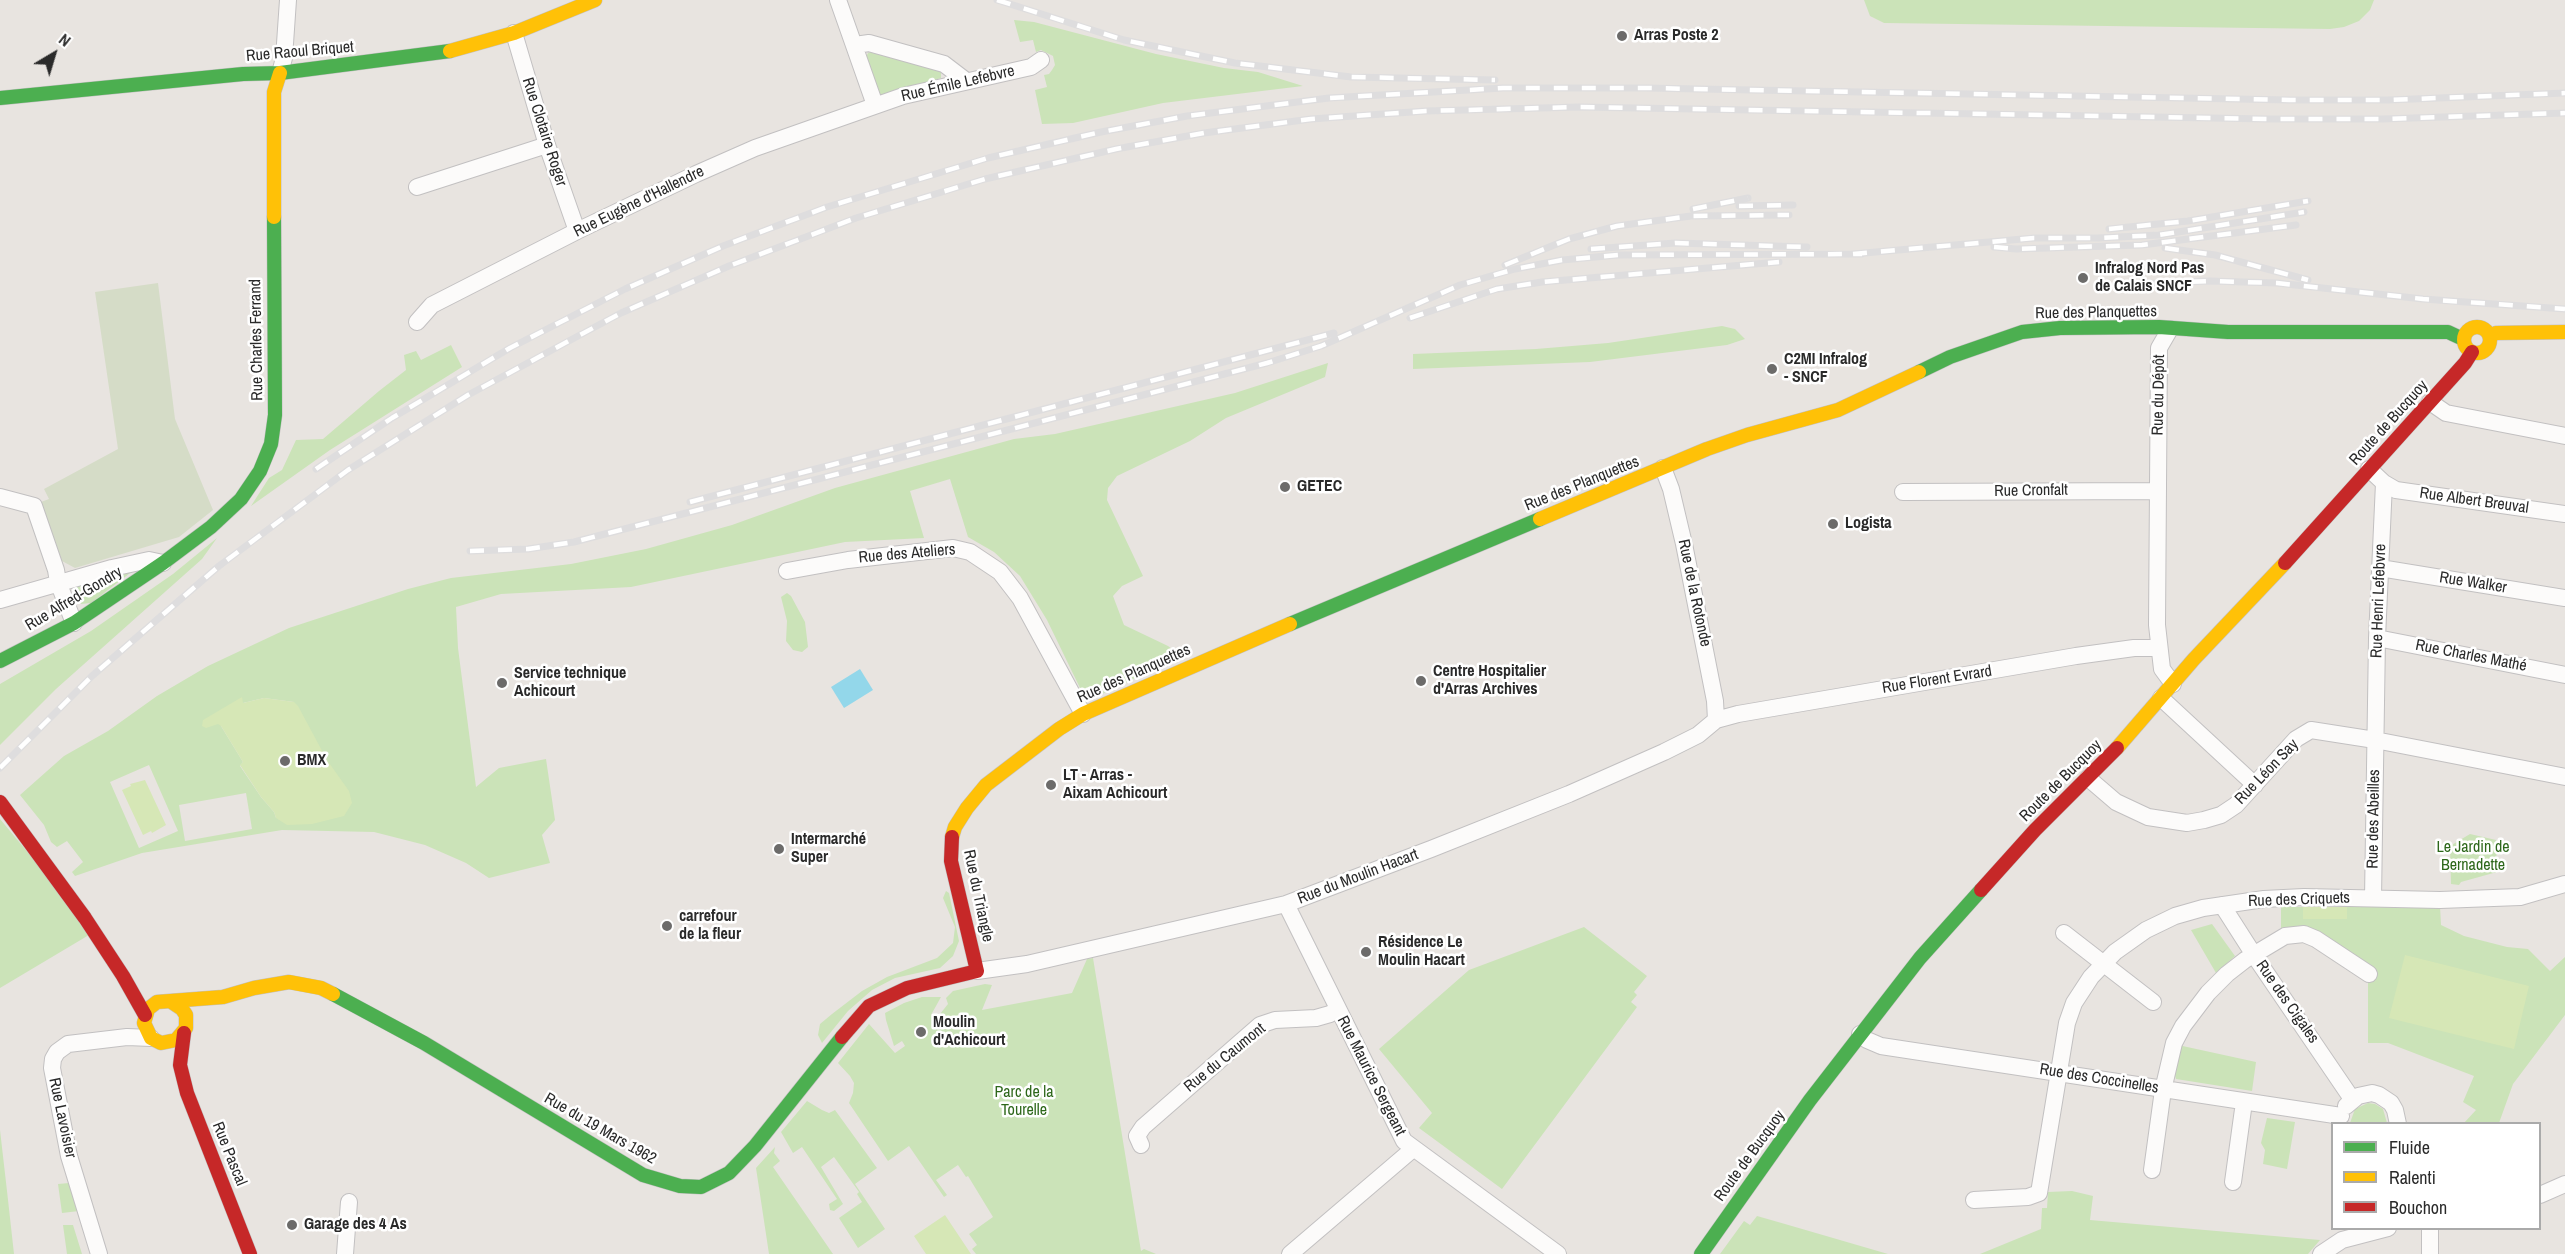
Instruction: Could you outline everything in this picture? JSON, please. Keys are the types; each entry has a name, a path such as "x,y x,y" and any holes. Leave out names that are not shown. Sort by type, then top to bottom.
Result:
{"street":[{"path":"280,73 284,58 288,0"},
{"name":"Rue Raoul Briquet","path":"0,98 243,74 280,73 445,52 514,33 595,0"},
{"path":"838,0 875,105"},
{"name":"Rue Clotaire Roger","path":"514,33 547,145 577,231"},
{"path":"855,45 869,42 944,64 965,80"},
{"name":"Rue Émile Lefebvre","path":"875,105 965,80 1031,67 1041,60"},
{"name":"Rue Charles Ferrand","path":"163,563 211,527 241,499 257,477 271,444 275,415 273,92 280,73"},
{"name":"Rue Eugène d'Hallendre","path":"417,322 432,305 577,231 696,174 755,148 875,105"},
{"path":"417,187 535,151 547,145"},
{"path":"2473,327 2485,329 2490,336 2490,344 2486,350 2479,353 2472,352 2465,347 2463,339 2466,331 2473,327"},
{"name":"Rue des Planquettes","path":"1030,750 1083,714 1187,667 1707,449 1747,435 1838,410 1950,357 2022,333 2060,328 2170,329"},
{"path":"2170,329 2228,332 2448,333 2463,339"},
{"name":"Rue du Dépôt","path":"2170,329 2159,348 2157,625 2162,669 2173,684"},
{"path":"2490,336 2496,333 2565,332"},
{"name":"Route de Bucquoy","path":"1701,1254 1860,1034 1920,958 2035,830 2129,735 2465,363 2472,352"},
{"path":"2430,402 2446,414 2565,436"},
{"name":"Rue de la Rotonde","path":"1663,468 1671,489 1684,544 1715,701 1716,720"},
{"path":"2369,469 2384,483"},
{"name":"Rue Albert Breuval","path":"2384,483 2396,490 2565,514"},
{"name":"Rue Henri Lefebvre","path":"2376,740 2377,638 2384,483"},
{"name":"Rue Cronfalt","path":"1903,492 2158,491"},
{"path":"0,497 34,506 58,582 74,623"},
{"name":"Rue des Ateliers","path":"787,571 848,560 953,548 976,555 1000,572 1020,598 1083,714"},
{"path":"0,600 58,582 141,561 163,563"},
{"name":"Rue Alfred-Gondry","path":"0,661 74,623 163,563"},
{"name":"Rue Walker","path":"2380,568 2565,598"},
{"name":"Rue Charles Mathé","path":"2377,638 2565,675"},
{"name":"Rue Florent Evrard","path":"1716,720 1738,714 2076,656 2134,648 2159,648"},
{"path":"2160,698 2255,785"},
{"name":"Rue du Moulin Hacart","path":"978,971 1027,964 1286,904 1569,794 1698,735 1716,720"},
{"name":"Rue Léon Say","path":"2088,778 2127,809 2166,821 2187,823 2221,815 2236,805 2296,739 2311,730 2376,740 2565,777"},
{"name":"Rue des Abeilles","path":"2373,898 2376,740"},
{"name":"Rue du Triangle","path":"978,971 951,861 951,842 960,817 986,785 1030,750"},
{"path":"0,802 62,885 123,976 149,1029 180,1065"},
{"name":"Rue des Criquets","path":"1974,1200 2028,1197 2039,1193 2067,1023 2074,1003 2091,977 2103,964 2127,942 2146,930 2175,916 2222,905 2282,897 2440,900 2520,897 2565,884"},
{"name":"Rue Maurice Sergeant","path":"1286,904 1392,1121 1404,1141 1558,1254"},
{"name":"Rue des Cigales","path":"2222,905 2352,1099"},
{"path":"2064,933 2153,1002"},
{"path":"2152,1170 2163,1090 2174,1044 2183,1026 2208,993 2228,974 2285,936 2304,934 2316,939 2368,974"},
{"name":"Rue du 19 Mars 1962","path":"167,1001 223,997 254,988 290,982 321,988 423,1043 643,1175 680,1186 701,1187 729,1173 755,1146 838,1041 869,1006 907,988 978,971"},
{"path":"123,976 148,995 182,1009 185,1028 171,1042 149,1029"},
{"name":"Rue du 19 Mars 1962","path":"185,1028 196,1013 223,997"},
{"path":"149,1029 152,1005 167,1001"},
{"name":"Rue du Caumont","path":"1141,1145 1137,1136 1143,1127 1260,1025 1275,1020 1316,1018 1338,1009"},
{"name":"Rue Pascal","path":"185,1028 180,1065 187,1093 250,1254"},
{"name":"Rue Lavoisier","path":"99,1254 69,1155 52,1064 57,1052 68,1044 127,1037 149,1029"},
{"name":"Rue des Coccinelles","path":"1860,1034 1881,1046 2244,1102 2341,1120"},
{"path":"2341,1120 2345,1107 2352,1099 2372,1093 2386,1098 2395,1110 2398,1122"},
{"path":"2232,1182 2244,1102"},
{"path":"1290,1254 1413,1149"},
{"path":"2541,1195 2565,1184"},
{"path":"345,1254 349,1202"},
{"path":"2327,1250 2333,1230"},
{"path":"2327,1250 2342,1240 2380,1230"},
{"path":"2430,1230 2430,1254"}],"green space":[{"path":"1864,0 2374,0 2370,10 2359,21 2330,29 1884,23 1870,16"},
{"path":"1014,20 1034,22 1156,54 1224,68 1258,72 1303,86 1163,103 1073,123 1042,124 1035,90 1047,87 1044,75 1049,74 1055,65 1053,56 1041,50 1036,52 1033,40 1020,42"},
{"path":"875,50 941,71 941,78 883,96 876,92 865,59 868,53"},
{"path":"158,283 175,419 213,510 179,537 75,568 62,561 41,502 49,499 44,489 118,449 95,292"},
{"path":"1722,326 1735,329 1745,339 1727,345 1590,362 1413,369 1413,354 1536,349 1608,343"},
{"path":"451,345 462,367 330,450 251,506 269,478 282,470 296,440 323,439 406,370 404,355 416,351 421,360"},
{"path":"1328,363 1325,377 1226,418 1190,441 1117,476 1108,488 1107,500 1143,576 1122,586 1113,596 1124,625 1168,646 1181,656 1100,695 1080,688 1047,620 1020,576 994,552 968,537 950,479 910,491 924,538 845,542 631,587 501,594 456,607 458,648 476,787 499,768 546,759 555,820 542,835 550,863 489,878 466,863 425,845 374,832 282,830 142,853 75,876 72,872 83,862 67,841 57,847 51,842 44,825 20,795 64,756 108,731 157,696 208,666 289,628 408,589 451,578 571,564 646,549 732,525 835,488 1014,439 1055,434 1235,393","holes":["264,698 294,702 276,818 240,766 243,762 221,726 243,703","149,765 178,831 139,848 110,782","246,793 252,829 185,841 179,805"]},
{"path":"217,538 202,559 56,689 0,745 0,684 91,631 173,574"},
{"path":"138,567 91,603 81,604 74,601 73,588 76,582"},
{"path":"787,593 791,596 805,622 808,647 802,652 793,650 786,641 787,621 781,597"},
{"name":"BMX","path":"242,697 243,703 264,698 294,702 298,706 327,760 349,791 352,803 344,816 312,824 287,825 276,818 240,765 243,762 221,726 218,724 206,728 202,726 203,720"},
{"path":"145,780 166,825 143,835 122,790 131,786 130,784"},
{"path":"0,819 94,932 0,988"},
{"name":"Le Jardin de Bernadette","path":"2470,834 2496,840 2497,872 2461,882 2459,885 2451,884 2450,846"},
{"path":"946,891 949,893 959,941 953,956 940,968 895,978 872,990 848,1011 822,1043 818,1035 820,1024 862,991 887,977 937,958 953,943 955,927 943,898"},
{"path":"2440,906 2441,925 2464,936 2507,947 2528,949 2550,971 2565,957 2565,1015 2513,1084 2499,1122 2465,1122 2476,1110 2463,1102 2474,1076 2388,1043 2368,1043 2368,974 2315,939 2281,931 2281,907 2303,907 2303,919 2347,919 2347,907"},
{"path":"2303,907 2347,907 2347,919 2303,919"},
{"path":"2212,924 2235,956 2216,973 2191,930"},
{"path":"1584,927 1647,976 1634,992 1637,995 1631,1002 1637,1007 1502,1189 1419,1128 1432,1113 1379,1049 1469,970"},
{"path":"2405,955 2529,986 2514,1049 2389,1018"},
{"name":"Parc de la Tourelle","path":"1093,958 1141,1251 1144,1249 1156,1254 976,1254 972,1249 977,1245 969,1234 993,1217 968,1176 966,1177 958,1165 936,1180 947,1195 944,1197 909,1146 888,1161 849,1103 854,1083 838,1063 869,1024 895,1053 905,1046 902,1041 894,1046 885,1013 904,1003 922,997 941,997 931,1015 936,1019 948,1004 946,998 953,991 985,984 992,985 982,1010 1072,993 1087,959"},
{"path":"2178,1045 2256,1062 2252,1091 2176,1079 2173,1070"},
{"path":"807,1101 829,1113 835,1110 877,1168 855,1184 885,1229 858,1248 839,1218 862,1202 857,1194 859,1192 834,1157 821,1167 843,1204 834,1211 830,1210 829,1204 837,1199 802,1147 793,1153 781,1132"},
{"path":"2368,1103 2375,1104 2383,1109 2387,1122 2350,1122 2355,1109"},
{"path":"2267,1118 2295,1122 2287,1169 2263,1164 2265,1150 2261,1143"},
{"path":"0,1130 7,1191 14,1254 0,1254"},
{"path":"775,1147 774,1153 780,1161 773,1167 833,1254 769,1254 756,1168"},
{"path":"69,1183 79,1211 62,1213 58,1184"},
{"path":"2072,1191 2093,1196 2090,1220 2320,1240 2308,1254 1980,1254 2041,1229 2042,1208 2047,1208 2048,1192"},
{"path":"945,1215 971,1254 926,1254 914,1236"},
{"path":"1757,1216 1888,1254 1720,1254 1744,1221 1750,1225"},
{"path":"63,1225 73,1225 82,1254 67,1254"}],"water":[{"path":"860,669 873,690 844,708 831,687"}],"railway":[{"path":"997,0 1124,40 1235,63 1351,77 1495,80"},
{"path":"316,469 392,418 510,348 625,289 723,246 827,207 988,158 1101,132 1187,116 1329,98 1503,88 1646,88 2290,100 2388,100 2565,93"},
{"path":"0,768 92,676 219,566 348,470 468,395 621,313 729,266 856,218 985,179 1116,149 1204,133 1311,119 1426,111 1579,107 2268,119 2382,119 2565,113"},
{"path":"1693,209 1748,198"},
{"path":"2109,229 2188,221 2308,201"},
{"path":"1739,206 1793,205"},
{"path":"1853,254 2034,238 2159,235 2304,212"},
{"path":"1505,265 1569,239 1617,226 1691,216 1789,215"},
{"path":"1994,247 2016,249 2142,245 2296,225"},
{"path":"1591,249 1676,243 1807,247"},
{"path":"2165,248 2215,255 2308,280"},
{"path":"470,551 528,549 574,542 1267,363 1321,346 1460,285 1515,269 1562,260 1618,255 1862,254"},
{"path":"1410,318 1497,289 1542,282 1779,262"},
{"path":"2136,284 2210,281 2277,283 2423,299 2565,309"},
{"path":"690,502 1334,333"}],"traffic: fast":[{"path":"0,98 243,74 280,73 450,51"},
{"path":"0,661 74,623 163,563 211,527 241,499 260,471 271,444 275,415 274,217"},
{"path":"1919,372 1950,357 2022,332 2060,328 2159,327 2228,332 2448,332 2463,339"},
{"path":"1290,624 1540,519"},
{"path":"1701,1254 1810,1100 1920,958 1981,890"},
{"path":"333,994 424,1043 643,1175 680,1186 701,1187 729,1173 755,1146 842,1037"}],"traffic: slow":[{"path":"450,51 514,33 595,0"},
{"path":"274,217 274,92 280,73"},
{"path":"2477,327 2487,330 2490,340 2487,350 2477,353 2467,350 2464,340 2467,330 2477,327"},
{"path":"2490,336 2496,333 2565,332"},
{"path":"1540,519 1707,449 1747,435 1838,410 1919,372"},
{"path":"2117,748 2194,659 2285,563"},
{"path":"952,837 955,827 967,808 986,785 1059,729 1083,714 1290,624"},
{"path":"170,1001 182,1009 186,1015 186,1028 176,1040 161,1043 151,1038 144,1023 148,1009 157,1002 223,997 254,988 289,982 321,988 333,994"}],"traffic: jam":[{"path":"2285,563 2465,363 2472,352"},
{"path":"1981,890 2035,830 2117,748"},
{"path":"0,802 85,918 123,976 145,1015"},
{"path":"842,1037 869,1006 907,988 977,971 951,861 952,837"},
{"path":"184,1033 180,1065 187,1093 250,1254"}],"place":[{"name":"Arras Poste 2","path":"1622,36"},
{"name":"Infralog Nord Pas de Calais SNCF","path":"2083,278"},
{"name":"C2MI Infralog - SNCF","path":"1772,369"},
{"name":"GETEC","path":"1285,487"},
{"name":"Logista","path":"1833,524"},
{"name":"Centre Hospitalier d'Arras Archives","path":"1421,681"},
{"name":"Service technique Achicourt","path":"502,683"},
{"name":"BMX","path":"285,761"},
{"name":"LT - Arras - Aixam Achicourt","path":"1051,785"},
{"name":"Intermarché Super","path":"779,849"},
{"name":"carrefour de la fleur","path":"667,926"},
{"name":"Résidence Le Moulin Hacart","path":"1366,952"},
{"name":"Moulin d'Achicourt","path":"921,1032"},
{"name":"Garage des 4 As","path":"292,1225"}]}
